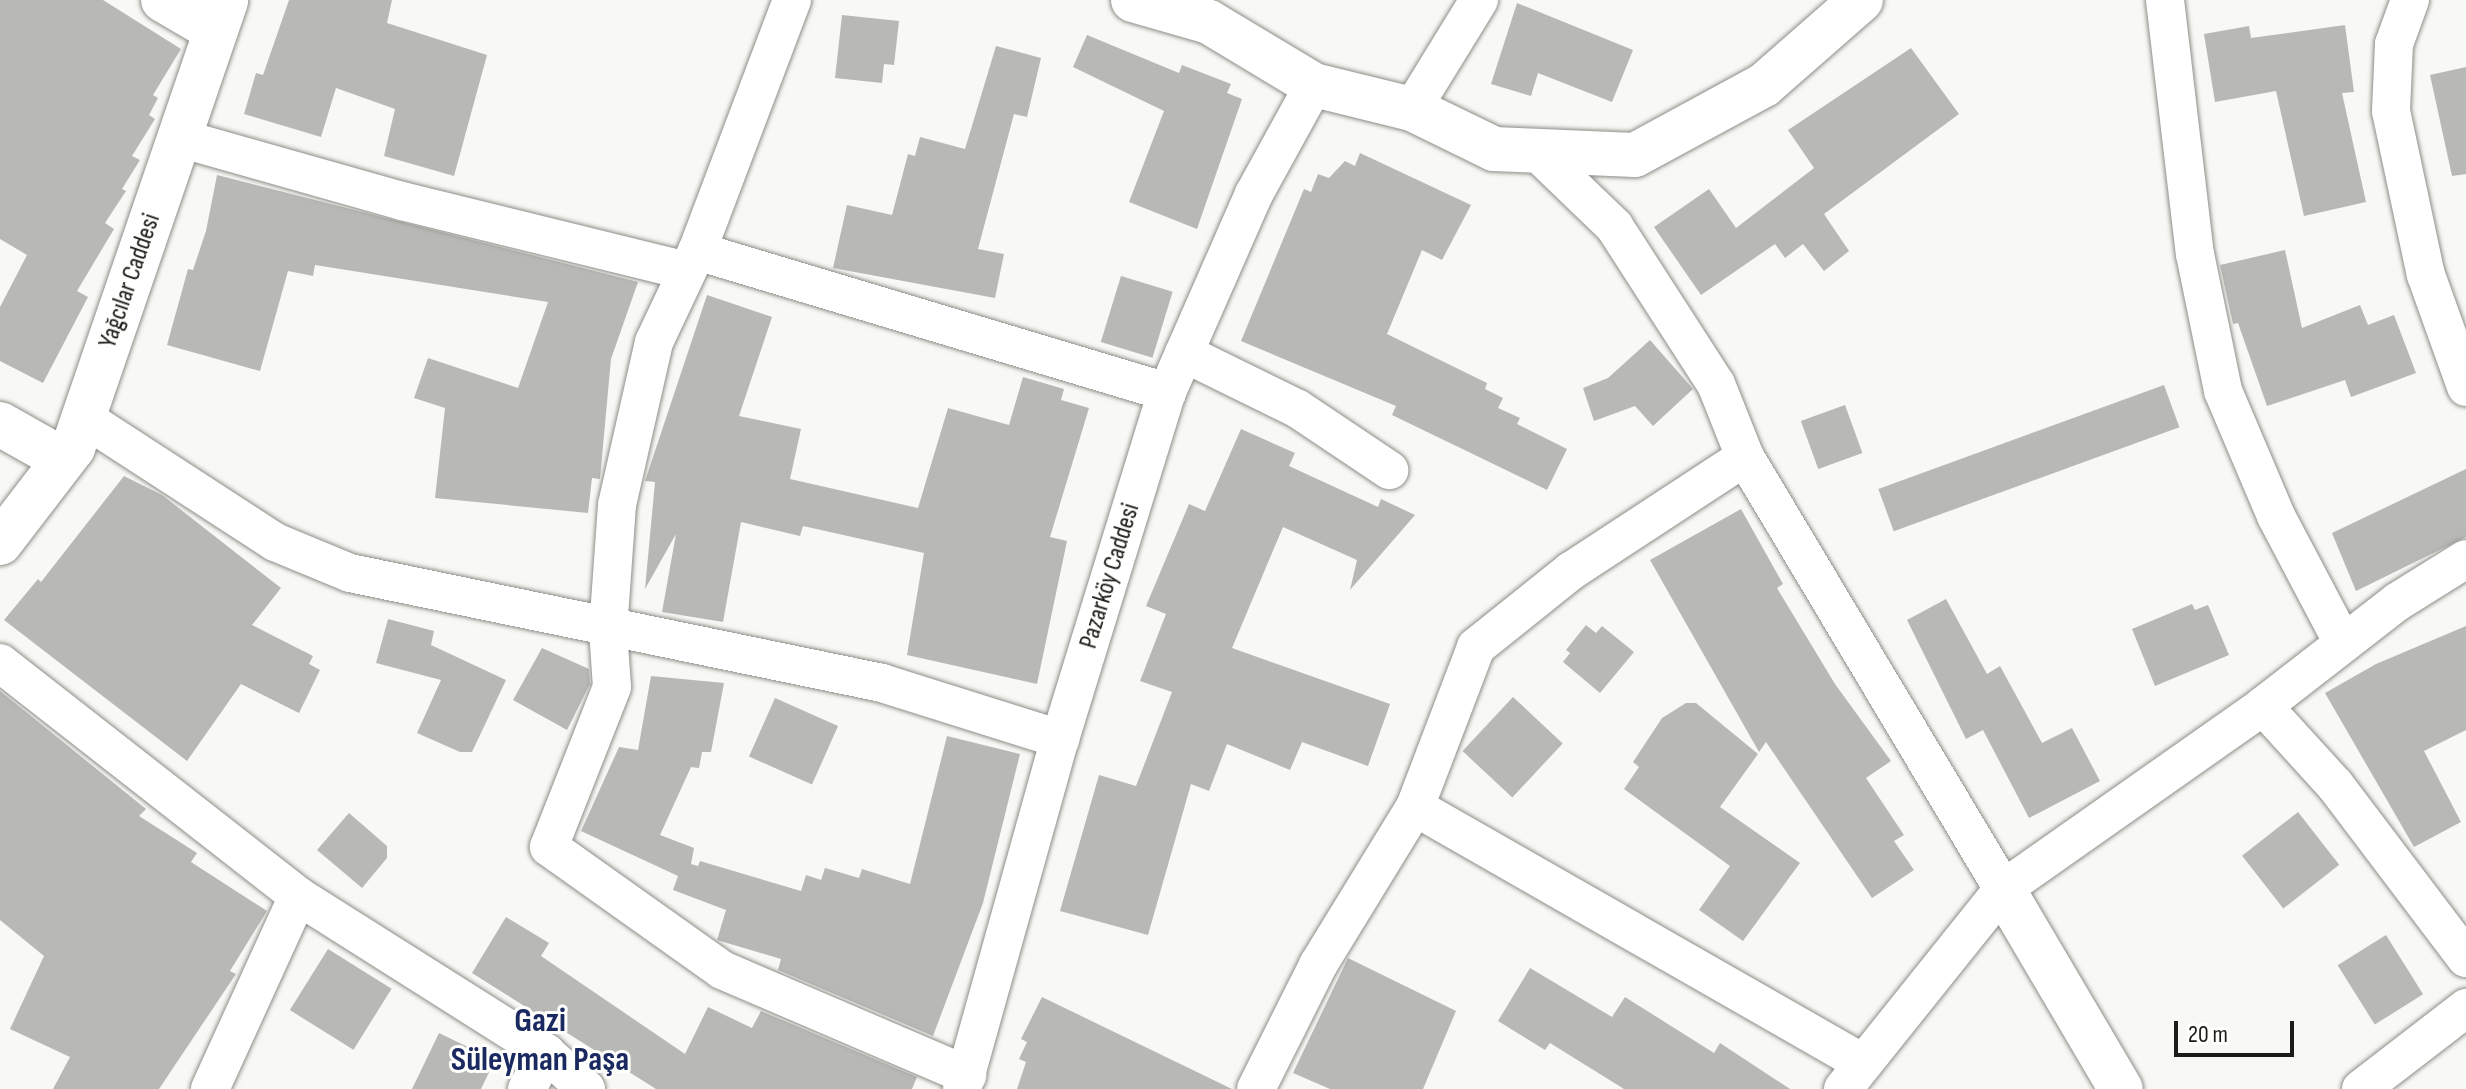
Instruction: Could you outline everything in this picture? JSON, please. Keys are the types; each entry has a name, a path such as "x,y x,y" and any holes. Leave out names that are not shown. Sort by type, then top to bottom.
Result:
{"street":[{"path":"163,0 221,16"},
{"path":"792,0 692,261 654,342 617,505 608,630 612,687 549,847 722,970 964,1082"},
{"path":"1133,0 1216,11 1314,85 1412,109 1494,149 1635,155 1764,85 1861,0"},
{"path":"1412,109 1479,0"},
{"path":"2165,0 2195,254 2223,391 2276,516 2343,643"},
{"path":"2410,0 2394,44 2391,111 2426,275 2466,387"},
{"name":"Yağcılar Caddesi","path":"0,543 64,460 84,418 221,16"},
{"name":"Pazarköy Caddesi","path":"964,1082 1060,739 1167,392 1254,194 1314,85"},
{"path":"179,138 402,201 692,261 1167,392"},
{"path":"1535,150 1614,226 1716,384 1745,457 2121,1089"},
{"path":"1184,353 1298,409 1389,470"},
{"path":"84,418 275,542 337,568 608,630 882,683 1060,739"},
{"path":"0,424 64,460"},
{"path":"1256,1089 1318,965 1415,807 1476,647 1571,571 1745,457"},
{"path":"1415,807 1852,1075 2003,889 2263,706 2343,643 2466,559"},
{"path":"0,663 298,896 546,1053 586,1089"},
{"path":"2263,706 2335,785 2466,958"},
{"path":"210,1089 298,896"},
{"path":"2361,1089 2466,1008"},
{"path":"527,1089 546,1053"}],"building":[{"path":"0,0 103,0 181,49 153,95 158,98 149,115 155,119 132,156 140,160 122,189 126,191 105,223 114,229 77,291 88,297 43,383 0,361 0,307 27,255 0,239"},
{"path":"289,0 392,0 387,23 487,55 454,176 384,156 395,109 336,88 321,137 244,114 256,73 263,75"},
{"path":"1517,3 1633,50 1612,102 1538,73 1531,96 1491,84"},
{"path":"842,15 899,21 894,65 884,64 882,83 835,78"},
{"path":"2345,25 2354,92 2342,93 2366,202 2304,216 2276,91 2215,102 2204,34 2249,26 2251,38"},
{"path":"1087,35 1179,73 1182,65 1231,84 1227,93 1242,99 1197,229 1129,202 1164,111 1073,67"},
{"path":"996,46 1041,58 1027,117 1014,114 978,249 1004,254 995,298 833,268 847,205 892,215 908,154 915,156 920,137 965,149"},
{"path":"1911,48 1959,114 1824,214 1849,251 1824,271 1803,244 1785,258 1775,244 1701,295 1654,227 1709,189 1736,228 1814,168 1788,130"},
{"path":"2466,67 2466,174 2452,176 2430,75"},
{"path":"1360,153 1471,205 1442,260 1422,250 1387,334 1487,383 1485,389 1503,398 1498,408 1520,418 1517,424 1567,449 1547,490 1392,415 1396,406 1241,341 1304,189 1311,192 1318,174 1329,178 1345,161 1355,166"},
{"path":"217,175 638,282 611,359 600,479 592,478 588,513 435,498 445,408 414,398 428,358 518,388 548,302 315,265 313,276 288,271 260,371 167,345 188,269 193,270 206,231"},
{"path":"2285,250 2302,328 2360,305 2368,325 2394,315 2416,373 2351,397 2345,380 2267,406 2238,323 2233,324 2220,265"},
{"path":"1121,276 1173,292 1152,358 1101,342"},
{"path":"707,295 772,317 739,416 801,429 790,479 918,508 948,408 1009,425 1023,377 1064,389 1061,400 1089,408 1050,537 1067,541 1037,684 907,655 924,553 803,526 800,536 741,522 723,622 662,612 676,534 645,589 655,482 645,481"},
{"path":"1650,340 1693,389 1653,426 1635,406 1594,421 1583,388 1608,378"},
{"path":"2164,385 2179,427 1894,531 1878,489"},
{"path":"1845,405 1862,453 1818,469 1801,421"},
{"path":"1241,429 1295,453 1289,466 1378,507 1381,499 1415,515 1350,590 1357,560 1283,527 1232,648 1390,704 1368,766 1302,742 1290,770 1227,744 1209,791 1191,784 1148,935 1060,911 1099,775 1136,786 1172,692 1140,681 1166,614 1146,606 1189,504 1205,511"},
{"path":"2466,469 2466,537 2356,591 2332,533"},
{"path":"124,476 162,495 281,588 252,625 313,656 309,664 320,670 299,713 241,684 187,761 4,620 38,579 41,582"},
{"path":"1741,509 1783,584 1777,588 1835,684 1891,761 1866,778 1904,835 1894,841 1914,870 1872,898 1766,742 1759,752 1650,560"},
{"path":"1946,599 1987,674 2000,666 2042,743 2072,728 2100,781 2029,818 1983,730 1966,739 1907,620"},
{"path":"2192,604 2195,610 2208,605 2229,655 2155,686 2132,629"},
{"path":"388,619 434,631 431,645 506,680 472,752 460,752 417,733 441,680 376,663"},
{"path":"1586,625 1596,633 1602,626 1634,652 1600,693 1563,662 1570,653 1566,650"},
{"path":"2466,626 2466,730 2424,751 2461,822 2414,847 2325,693 2376,664"},
{"path":"542,648 589,669 590,684 567,730 513,700"},
{"path":"651,676 724,683 711,752 702,752 699,768 691,767 660,835 694,848 691,864 698,866 700,861 801,891 806,875 821,880 825,868 859,878 862,869 910,884 947,736 1020,754 983,903 933,1036 778,970 781,959 717,940 726,910 673,890 678,876 581,831 619,747 638,750"},
{"path":"0,691 146,809 139,816 197,853 191,862 267,911 230,971 236,974 159,1089 53,1089 70,1057 10,1029 44,956 0,920"},
{"path":"1513,697 1563,743 1512,797 1463,751"},
{"path":"775,698 838,726 812,785 749,756"},
{"path":"1686,703 1696,703 1758,754 1720,807 1800,863 1743,941 1699,910 1730,866 1624,789 1639,767 1633,762 1662,718"},
{"path":"2298,812 2339,865 2283,909 2242,856"},
{"path":"349,813 387,846 387,858 362,888 317,850"},
{"path":"506,917 549,943 541,956 685,1054 708,1007 752,1028 761,1011 917,1077 912,1089 656,1089 472,973"},
{"path":"2386,935 2423,994 2375,1025 2338,965"},
{"path":"328,949 392,989 353,1050 290,1010"},
{"path":"1348,958 1456,1011 1423,1089 1330,1089 1293,1073"},
{"path":"1530,968 1612,1017 1625,997 1714,1053 1720,1043 1790,1089 1624,1089 1550,1043 1545,1050 1498,1021"},
{"path":"1042,997 1232,1089 1017,1089 1026,1062 1019,1059 1027,1042 1021,1039"},
{"path":"439,1033 495,1060 481,1089 412,1089"}],"district":[{"name":"Gazi Süleyman Paşa","path":"540,1040"}]}
